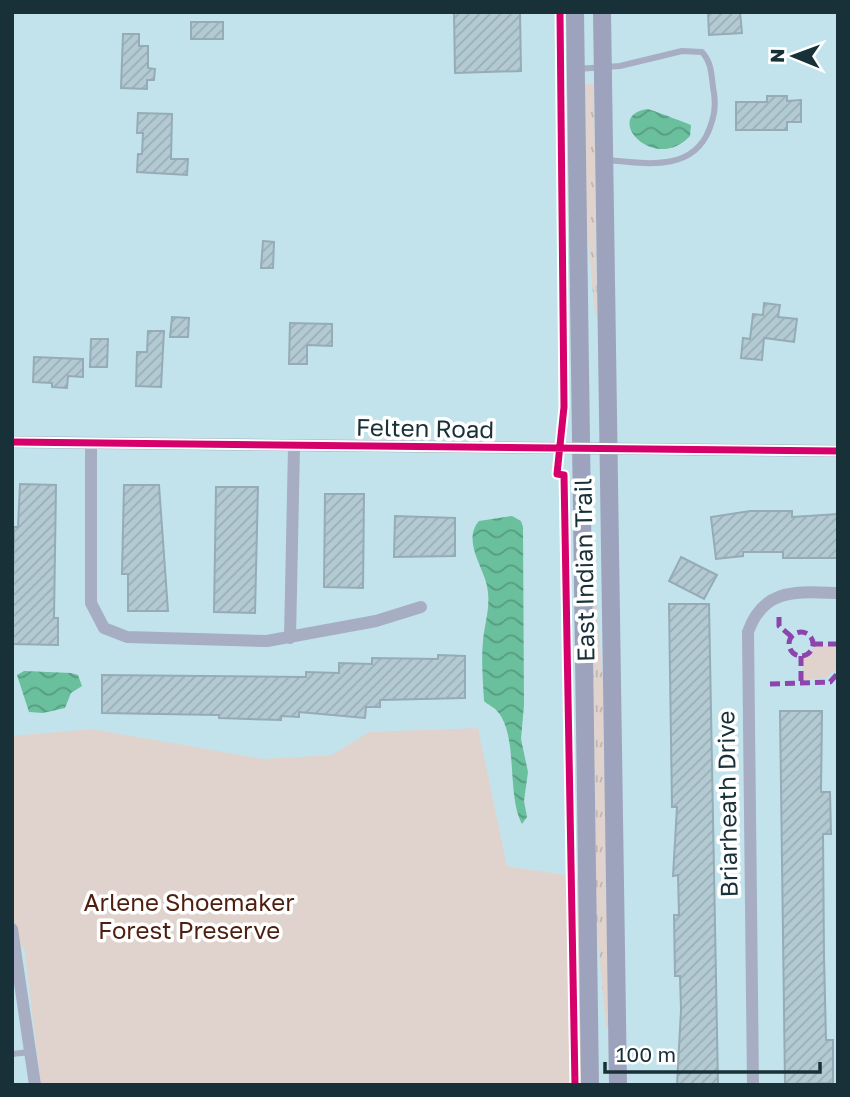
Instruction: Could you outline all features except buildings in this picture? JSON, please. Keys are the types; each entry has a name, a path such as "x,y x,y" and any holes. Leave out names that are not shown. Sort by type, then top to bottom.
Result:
{"main road":[{"name":"East Indian Trail","path":"575,12 590,1085"},
{"name":"East Indian Trail","path":"602,12 618,1085"}],"street":[{"name":"Felten Road","path":"12,442 838,451"},
{"path":"91,443 89,589 93,612 104,628 127,637 267,641 376,621 421,607"},
{"path":"290,638 294,447"},
{"name":"Briarheath Drive","path":"753,1085 748,632 753,618 772,599 802,592 838,593"},
{"path":"12,929 35,1085"}],"lane":[{"path":"576,69 603,68 682,51 702,52 710,61 716,104 706,138 690,154 671,163 604,160"},
{"path":"12,1054 30,1052"}],"green space":[{"path":"584,84 594,84 597,314 586,219"},
{"path":"590,581 594,581 603,679 609,1027 606,1028 596,922"},
{"path":"814,646 838,646 837,668 826,678 803,680 802,657 809,655"},
{"name":"Arlene Shoemaker Forest Preserve","path":"478,728 507,866 578,877 582,1085 41,1085 24,947 12,944 12,736 92,729 263,759 332,755 369,732"}],"water":[{"path":"648,109 691,125 690,136 676,146 662,149 648,146 631,130 630,121 635,113"},
{"path":"512,516 521,521 523,527 524,705 521,739 528,772 524,801 527,817 522,824 514,797 508,735 504,722 497,711 484,701 482,648 488,598 486,582 473,543 479,521"},
{"path":"24,671 71,673 78,675 82,686 71,693 65,708 43,713 29,712 17,675"}],"marked path":[{"path":"779,617 779,626 792,637"},
{"path":"801,632 809,636 813,644 809,652 801,656 793,652 789,644 793,636 801,632"},
{"path":"813,644 838,644"},
{"path":"801,656 801,683"},
{"path":"770,684 830,682 838,673"}],"cycle path":[{"path":"560,12 564,407 557,474 564,475 575,1085"},
{"path":"12,442 838,451"}]}
